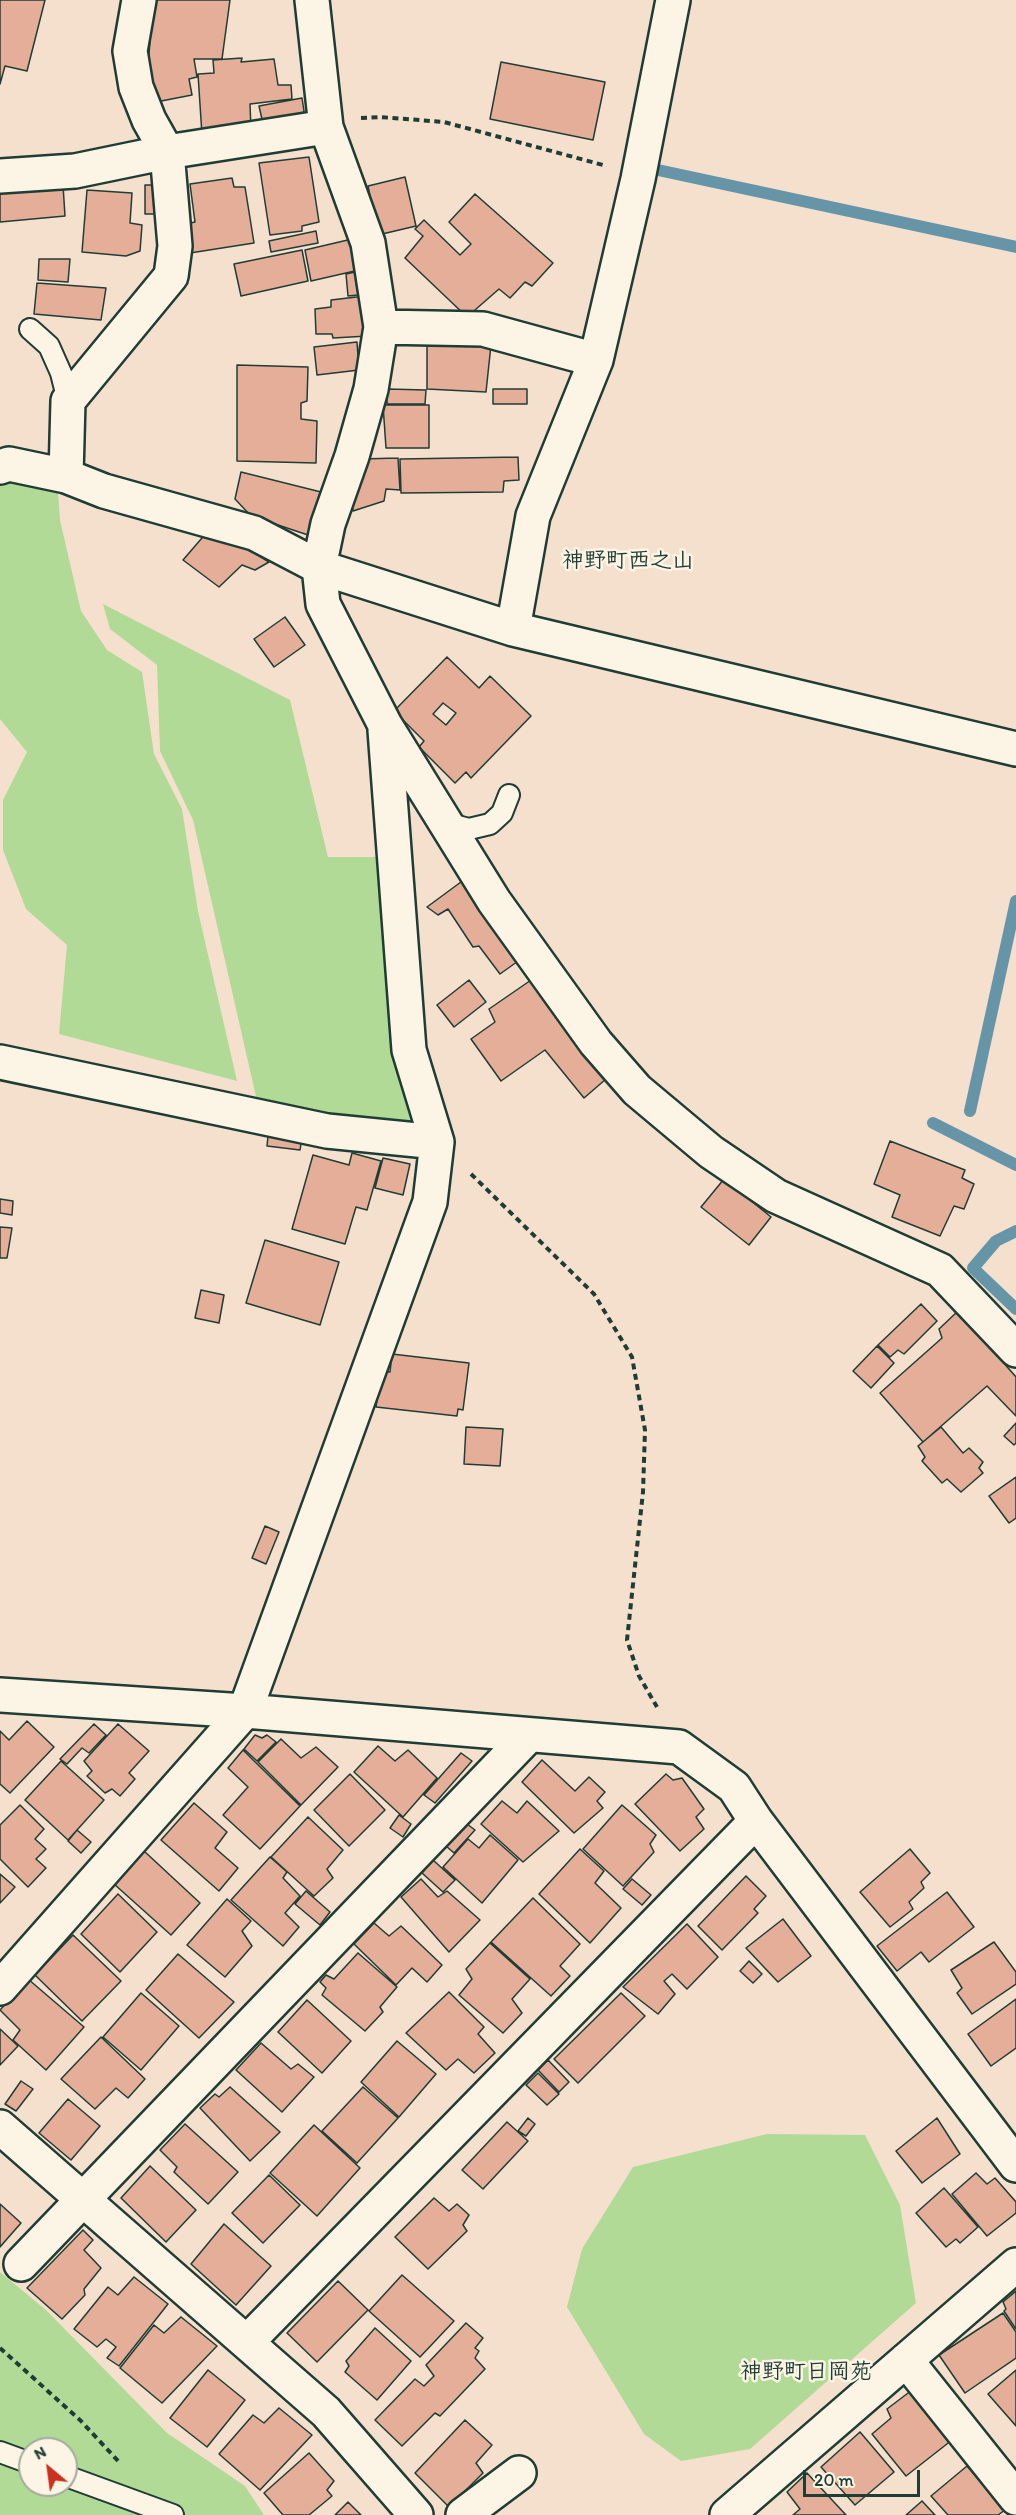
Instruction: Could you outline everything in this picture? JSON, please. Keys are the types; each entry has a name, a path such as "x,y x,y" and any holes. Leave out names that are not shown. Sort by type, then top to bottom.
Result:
{"street":[{"path":"66,476 68,401 171,276 175,246 167,152 149,120 133,69 130,51 139,0"},
{"path":"312,0 326,127 368,243 381,327 371,389 352,456 328,524 319,567 323,604 385,725 494,901 550,981 637,1090 711,1152 776,1196 940,1270 1016,1350"},
{"path":"513,629 533,516 596,360 638,179 673,0"},
{"path":"0,176 75,171 167,152 326,127"},
{"path":"381,327 483,329 596,360"},
{"path":"0,467 9,464 66,476 104,491 254,533 319,567 513,629 1016,749"},
{"path":"0,1988 245,1711 430,1202 437,1142 409,1050 385,725"},
{"path":"0,1062 327,1131 437,1142"},
{"path":"0,1695 245,1711 679,1747 734,1787 756,1821 1016,2165"},
{"path":"21,2264 529,1735"},
{"path":"248,2341 756,1821"},
{"path":"0,2127 248,2341 326,2412 416,2515"},
{"path":"727,2515 1016,2265"},
{"path":"906,2360 1016,2498"},
{"path":"463,2515 519,2473"}],"lane":[{"path":"30,329 49,346 61,374 68,401"},
{"path":"446,823 469,829 490,824 502,813 508,795"},
{"path":"0,2452 18,2459"},
{"path":"78,2480 173,2515"}],"path":[{"path":"326,127 353,119 380,117 444,122 608,166 638,179"},
{"path":"437,1142 594,1294 632,1357 645,1430 643,1492 627,1640 639,1676 679,1747"},
{"path":"0,2348 80,2420 126,2470"}],"green space":[{"path":"4,448 56,463 60,520 81,611 107,650 142,672 154,754 182,809 198,911 237,1081 59,1034 67,945 26,909 3,850 3,800 27,752 0,719 0,449"},
{"path":"103,604 290,700 328,857 387,857 428,1133 257,1101 193,820 160,751 157,665 110,629"},
{"path":"767,2134 865,2135 900,2205 916,2303 750,2449 681,2461 644,2434 567,2307 582,2249 633,2167"},
{"path":"0,2272 46,2310 167,2433 245,2486 264,2515 0,2515"}],"building":[{"path":"0,0 45,0 27,71 5,66 0,84"},
{"path":"153,0 230,0 222,59 194,59 197,77 189,79 192,95 156,102 148,68"},
{"path":"242,58 241,62 274,59 278,85 291,85 292,99 250,104 251,130 202,135 198,74 214,73 213,60"},
{"path":"501,62 605,82 593,140 490,119"},
{"path":"302,98 304,111 297,122 264,128 259,106"},
{"path":"309,157 319,222 302,226 302,231 270,235 259,163"},
{"path":"405,177 416,226 378,235 368,186"},
{"path":"232,178 234,187 245,187 254,243 190,253 186,224 195,222 190,184"},
{"path":"63,185 65,216 0,222 0,190"},
{"path":"145,185 161,185 160,214 145,214"},
{"path":"87,190 132,193 130,223 142,225 140,251 126,256 82,252"},
{"path":"475,194 553,263 532,286 525,282 510,298 499,289 467,317 405,258 423,236 415,229 424,220 460,255 471,244 449,222"},
{"path":"316,231 318,243 271,252 269,241"},
{"path":"352,239 359,270 311,281 305,250"},
{"path":"302,250 308,281 241,296 234,264"},
{"path":"39,259 70,259 68,282 38,280"},
{"path":"355,272 358,295 348,296 346,274"},
{"path":"37,283 106,288 101,320 34,314"},
{"path":"365,296 368,336 333,338 332,334 316,334 315,309 331,307 331,300"},
{"path":"357,342 359,370 317,375 314,347"},
{"path":"427,345 491,345 486,392 427,389"},
{"path":"237,365 308,367 307,401 301,403 301,419 317,421 316,463 237,461"},
{"path":"387,389 426,390 425,404 387,404"},
{"path":"493,389 527,389 527,404 493,404"},
{"path":"383,405 429,405 429,448 386,448"},
{"path":"518,457 519,480 504,481 503,492 401,493 400,459"},
{"path":"398,458 400,490 386,489 384,501 353,511 350,485 361,459"},
{"path":"241,472 325,493 314,537 251,516 235,499"},
{"path":"208,531 237,542 269,562 255,570 242,565 219,587 183,560"},
{"path":"285,617 305,645 274,667 254,639"},
{"path":"447,657 479,688 490,676 531,716 471,778 466,772 455,783 419,747 424,741 394,711","holes":["443,703 456,713 446,725 433,714"]},
{"path":"465,879 521,959 500,974 479,946 473,947 448,909 438,915 427,907"},
{"path":"534,978 606,1079 584,1098 545,1050 501,1081 471,1039 495,1022 489,1009"},
{"path":"469,980 486,1002 454,1027 437,1005"},
{"path":"269,1127 303,1132 300,1150 267,1146"},
{"path":"890,1141 965,1170 962,1178 974,1184 964,1209 954,1206 940,1236 892,1217 900,1195 874,1184"},
{"path":"352,1153 381,1161 367,1210 356,1207 345,1244 292,1229 313,1155 349,1165"},
{"path":"383,1158 410,1164 403,1195 375,1188"},
{"path":"724,1179 771,1217 749,1245 701,1207"},
{"path":"0,1199 13,1201 12,1215 0,1213"},
{"path":"0,1227 12,1228 7,1258 0,1258"},
{"path":"265,1240 339,1262 320,1325 246,1303"},
{"path":"201,1290 224,1295 219,1323 195,1318"},
{"path":"921,1304 937,1321 904,1354 898,1350 890,1357 878,1345"},
{"path":"958,1311 1016,1377 1016,1416 987,1386 923,1442 880,1393 942,1338 939,1329"},
{"path":"877,1346 894,1363 871,1388 853,1371"},
{"path":"392,1354 469,1363 463,1410 458,1409 457,1416 376,1407 381,1371 390,1372"},
{"path":"1016,1423 1016,1443 1014,1445 1004,1436"},
{"path":"466,1427 503,1429 500,1466 464,1464"},
{"path":"941,1427 963,1453 969,1448 983,1462 979,1468 983,1473 961,1492 947,1479 942,1483 922,1461 925,1457 918,1446"},
{"path":"1016,1477 1016,1518 1009,1523 989,1496"},
{"path":"265,1526 279,1532 266,1564 252,1558"},
{"path":"27,1721 54,1747 10,1793 0,1784 0,1731 9,1740"},
{"path":"94,1724 106,1735 89,1753 82,1748 67,1764 60,1759"},
{"path":"118,1724 149,1751 129,1773 135,1779 120,1796 112,1789 105,1793 87,1776 92,1771 84,1761"},
{"path":"255,1735 262,1738 267,1735 276,1742 257,1761 244,1749"},
{"path":"281,1739 301,1758 316,1747 338,1767 301,1805 258,1762"},
{"path":"378,1746 395,1761 408,1750 437,1778 403,1817 354,1772"},
{"path":"243,1750 300,1806 260,1849 223,1815 248,1787 228,1768"},
{"path":"461,1753 472,1761 435,1803 424,1795"},
{"path":"542,1760 575,1791 589,1777 605,1792 597,1801 603,1808 574,1833 522,1782"},
{"path":"61,1761 104,1800 68,1840 25,1800"},
{"path":"350,1774 385,1810 349,1846 314,1810"},
{"path":"666,1774 673,1780 682,1778 704,1809 696,1817 704,1829 680,1851 635,1804"},
{"path":"502,1801 517,1813 527,1801 559,1831 523,1862 481,1824"},
{"path":"194,1803 227,1832 215,1848 238,1868 219,1891 161,1840"},
{"path":"20,1805 44,1829 35,1839 46,1849 36,1859 46,1868 28,1887 0,1859 0,1825"},
{"path":"622,1805 656,1835 650,1844 654,1852 623,1886 583,1849"},
{"path":"399,1815 411,1824 403,1837 390,1828"},
{"path":"308,1817 343,1850 327,1869 333,1878 314,1896 271,1857"},
{"path":"467,1824 475,1830 454,1853 446,1846"},
{"path":"77,1830 91,1842 81,1853 68,1841"},
{"path":"490,1835 518,1860 482,1903 443,1867 468,1839 479,1848"},
{"path":"580,1849 604,1871 595,1883 621,1908 590,1943 539,1894"},
{"path":"910,1849 930,1873 921,1882 924,1888 909,1902 913,1909 890,1927 860,1892"},
{"path":"144,1851 200,1903 171,1935 114,1884"},
{"path":"270,1857 287,1872 283,1878 300,1896 285,1913 299,1927 283,1946 231,1900"},
{"path":"433,1860 455,1880 443,1892 422,1873"},
{"path":"0,1874 15,1887 0,1903"},
{"path":"746,1876 766,1896 754,1909 758,1913 722,1950 698,1926"},
{"path":"421,1879 438,1897 447,1891 480,1920 449,1952 401,1897"},
{"path":"632,1879 651,1895 642,1905 623,1889"},
{"path":"306,1891 330,1912 320,1925 295,1904"},
{"path":"947,1892 974,1927 929,1962 921,1952 897,1971 877,1946"},
{"path":"118,1894 157,1932 120,1972 81,1934"},
{"path":"533,1898 580,1944 560,1966 570,1976 551,1996 491,1942"},
{"path":"227,1899 251,1921 242,1931 252,1946 225,1977 187,1945"},
{"path":"783,1919 811,1956 778,1982 746,1948"},
{"path":"374,1923 389,1936 401,1926 442,1965 427,1982 412,1968 396,1985 354,1944"},
{"path":"687,1924 718,1957 687,1989 672,1974 664,1981 675,1994 658,2014 623,1987"},
{"path":"73,1935 121,1981 82,2021 35,1975"},
{"path":"994,1942 1016,1972 1016,1984 972,2014 957,1993 962,1988 951,1970"},
{"path":"490,1943 530,1979 512,1999 522,2013 503,2033 459,1995 472,1979 466,1969"},
{"path":"358,1953 397,1987 380,2007 383,2012 365,2031 322,1995 326,1988 320,1982 326,1975 334,1979"},
{"path":"178,1954 234,2002 199,2038 146,1990"},
{"path":"749,1961 762,1974 753,1983 740,1971"},
{"path":"28,1979 84,2027 46,2070 13,2040 20,2030 0,2010"},
{"path":"449,1992 484,2027 478,2034 495,2053 474,2073 458,2059 446,2070 406,2033"},
{"path":"141,1993 179,2026 141,2070 103,2037"},
{"path":"621,1993 645,2016 578,2083 554,2059"},
{"path":"1016,1999 1016,2048 991,2066 968,2034"},
{"path":"307,2000 351,2041 322,2073 278,2032"},
{"path":"0,2029 18,2046 0,2065"},
{"path":"101,2037 145,2079 128,2098 116,2088 95,2109 61,2079"},
{"path":"397,2041 436,2074 399,2117 361,2082"},
{"path":"261,2043 291,2069 298,2064 314,2077 282,2112 236,2070"},
{"path":"548,2060 569,2082 559,2092 538,2070"},
{"path":"538,2073 559,2094 547,2105 526,2085"},
{"path":"21,2081 33,2089 16,2111 5,2104"},
{"path":"230,2087 280,2132 250,2161 200,2108 215,2094 219,2097"},
{"path":"363,2087 398,2118 357,2163 322,2131"},
{"path":"68,2099 100,2126 71,2160 39,2133"},
{"path":"528,2118 535,2124 526,2136 518,2131"},
{"path":"937,2118 960,2154 922,2183 896,2151"},
{"path":"507,2122 528,2141 483,2189 462,2170"},
{"path":"185,2124 238,2172 208,2204 174,2172 177,2167 160,2150"},
{"path":"314,2125 360,2168 317,2216 270,2173"},
{"path":"150,2166 196,2210 166,2242 121,2198"},
{"path":"976,2173 987,2184 995,2178 1016,2202 1016,2213 987,2236 952,2194"},
{"path":"269,2175 300,2205 263,2243 232,2213"},
{"path":"944,2188 978,2227 960,2243 956,2239 946,2247 916,2213"},
{"path":"434,2198 449,2211 457,2204 469,2215 463,2225 467,2231 428,2269 395,2237"},
{"path":"0,2204 21,2223 0,2247"},
{"path":"224,2224 271,2266 236,2305 191,2264"},
{"path":"83,2230 93,2240 84,2250 101,2268 84,2289 85,2295 62,2319 27,2288"},
{"path":"402,2275 454,2321 420,2357 369,2311"},
{"path":"134,2277 168,2304 119,2366 107,2358 116,2347 106,2339 97,2347 74,2329 108,2287 118,2295"},
{"path":"338,2281 368,2310 317,2362 287,2333"},
{"path":"1016,2291 1016,2329 1004,2311 1006,2309 1003,2302"},
{"path":"1003,2313 1016,2332 1016,2358 965,2393 939,2355"},
{"path":"181,2317 217,2346 162,2403 120,2368 154,2325 164,2333"},
{"path":"466,2323 483,2338 475,2348 479,2351 475,2358 485,2369 440,2416 435,2413 402,2446 375,2420 415,2379 424,2386 434,2376 426,2365"},
{"path":"375,2328 411,2361 377,2400 345,2372 349,2366 346,2361"},
{"path":"208,2370 245,2400 207,2447 170,2418"},
{"path":"1016,2370 1016,2426 988,2394"},
{"path":"912,2390 952,2440 906,2476 872,2434 891,2418 887,2409"},
{"path":"279,2408 312,2435 260,2490 219,2454 253,2415 264,2423"},
{"path":"465,2420 492,2445 476,2463 483,2473 449,2507 415,2473"},
{"path":"860,2432 894,2472 855,2505 821,2467"},
{"path":"309,2453 334,2481 327,2490 332,2496 309,2515 283,2515 264,2493"},
{"path":"967,2466 1005,2510 998,2515 948,2515 931,2496"},
{"path":"807,2473 846,2515 793,2515 800,2509 787,2492"},
{"path":"922,2501 935,2515 906,2515"},
{"path":"348,2502 361,2515 335,2515"}],"waterway":[{"path":"658,170 1016,247"},
{"path":"970,1111 1016,901"},
{"path":"933,1123 1016,1165"},
{"path":"1016,1231 996,1241 973,1268 1016,1309"}],"district":[{"name":"神野町西之山","path":"628,561"},
{"name":"神野町日岡苑","path":"806,2372"}]}
